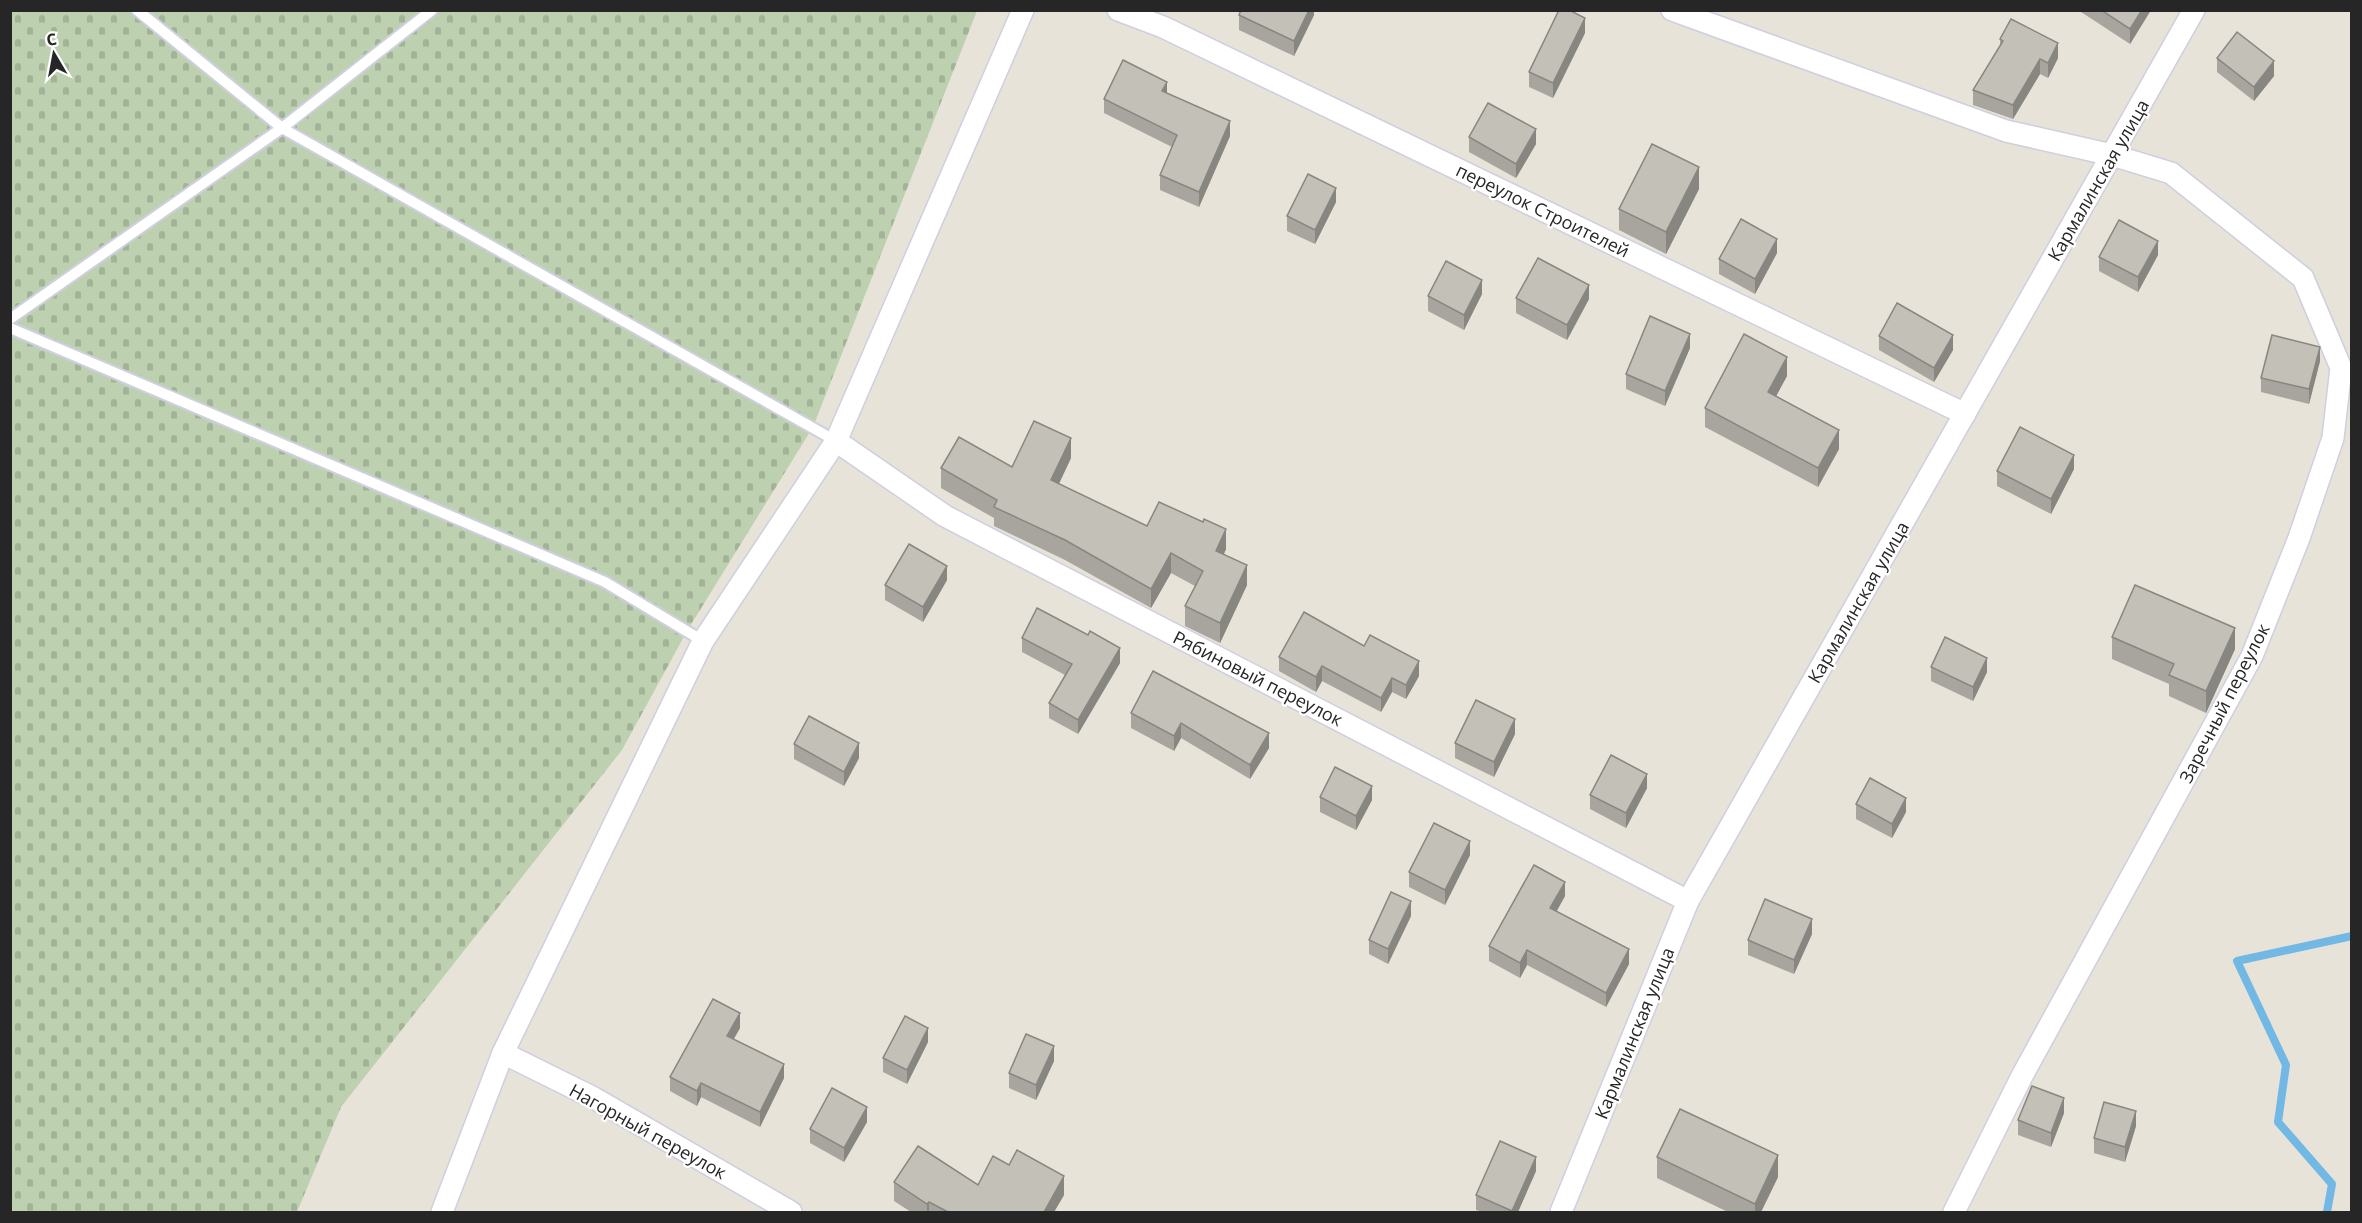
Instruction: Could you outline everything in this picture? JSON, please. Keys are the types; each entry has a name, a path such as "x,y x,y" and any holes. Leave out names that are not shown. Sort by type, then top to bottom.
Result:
{"street":[{"path":"442,1212 503,1053 703,642 837,441 1023,10"},
{"name":"переулок Строителей","path":"1118,10 1163,27 1965,414"},
{"name":"Заречный переулок","path":"1672,10 2006,131 2112,155 2171,173 2303,278 2341,368 2333,438 2298,538 2252,656 2022,1076 1954,1212"},
{"name":"Кармалинская улица","path":"1561,1212 1688,901 2194,10"},
{"name":"Рябиновый переулок","path":"837,441 945,516 1688,901"},
{"name":"Нагорный переулок","path":"503,1053 594,1098 792,1212"}],"lane":[{"path":"137,10 282,128 837,441"},
{"path":"10,319 282,128 432,10"},
{"path":"10,328 604,582 703,642"}],"green space":[{"path":"10,11 977,11 813,427 687,631 622,750 341,1107 297,1212 11,1212"}],"building":[{"path":"1241,10 1309,10 1294,41 1239,15"},
{"path":"1559,10 1569,10 1585,18 1553,83 1529,72"},
{"path":"2101,10 2142,10 2130,29"},
{"path":"2011,19 2058,43 2048,63 2040,59 2013,105 1973,90 2003,41 2000,39"},
{"path":"2237,32 2274,61 2254,87 2217,58"},
{"path":"1123,60 1167,82 1162,91 1230,121 1199,192 1160,175 1177,135 1104,99"},
{"path":"1488,103 1536,129 1516,164 1469,137"},
{"path":"1652,144 1699,167 1666,232 1619,209"},
{"path":"1308,174 1336,188 1315,230 1287,216"},
{"path":"1741,219 1777,239 1755,279 1719,259"},
{"path":"2119,220 2158,241 2138,277 2099,257"},
{"path":"1538,258 1589,285 1567,325 1516,298"},
{"path":"1446,261 1482,280 1464,315 1428,296"},
{"path":"1897,303 1953,335 1934,368 1879,336"},
{"path":"1650,316 1690,334 1665,391 1626,374"},
{"path":"1744,334 1787,357 1768,392 1839,430 1818,468 1705,408"},
{"path":"2272,335 2320,347 2309,389 2261,378"},
{"path":"1034,421 1071,438 1051,480 1147,526 1159,502 1203,522 1204,519 1226,529 1216,551 1247,565 1220,623 1185,606 1203,571 1171,553 1151,589 1065,540 994,507 997,500 941,468 959,437 1012,467"},
{"path":"2020,427 2074,455 2051,499 1997,471"},
{"path":"909,544 947,566 923,607 885,585"},
{"path":"2135,585 2235,628 2206,691 2169,675 2174,664 2112,637"},
{"path":"1037,608 1088,635 1090,631 1120,648 1078,720 1049,703 1072,664 1022,638"},
{"path":"1304,612 1364,646 1370,635 1419,661 1406,685 1392,678 1381,698 1322,666 1316,677 1279,657"},
{"path":"1945,637 1987,658 1973,687 1931,667"},
{"path":"1153,671 1269,733 1250,765 1181,723 1174,736 1131,713"},
{"path":"1476,700 1515,719 1494,762 1455,743"},
{"path":"809,716 859,743 844,772 794,744"},
{"path":"1611,755 1647,774 1626,813 1590,795"},
{"path":"1335,767 1372,786 1356,816 1320,797"},
{"path":"1870,778 1906,798 1892,824 1856,804"},
{"path":"1434,823 1470,841 1445,890 1409,872"},
{"path":"1534,865 1565,882 1550,908 1629,949 1606,993 1527,950 1520,963 1489,946"},
{"path":"1391,892 1411,901 1388,949 1369,940"},
{"path":"1765,899 1812,919 1794,960 1748,940"},
{"path":"713,999 740,1013 727,1036 784,1064 760,1112 701,1083 697,1091 670,1077"},
{"path":"905,1016 928,1028 907,1070 883,1058"},
{"path":"1026,1034 1054,1046 1036,1085 1009,1073"},
{"path":"2032,1086 2064,1098 2051,1133 2018,1120"},
{"path":"832,1088 867,1107 844,1148 810,1129"},
{"path":"2104,1102 2136,1111 2125,1147 2094,1138"},
{"path":"1680,1109 1778,1155 1755,1204 1657,1157"},
{"path":"1500,1141 1536,1157 1512,1211 1476,1195"},
{"path":"918,1146 978,1185 993,1156 1009,1165 1017,1150 1064,1176 1044,1212 948,1212 929,1202 927,1204 894,1182"}],"waterway":[{"path":"2327,1212 2332,1184 2278,1122 2286,1065 2237,961 2352,936"}]}
